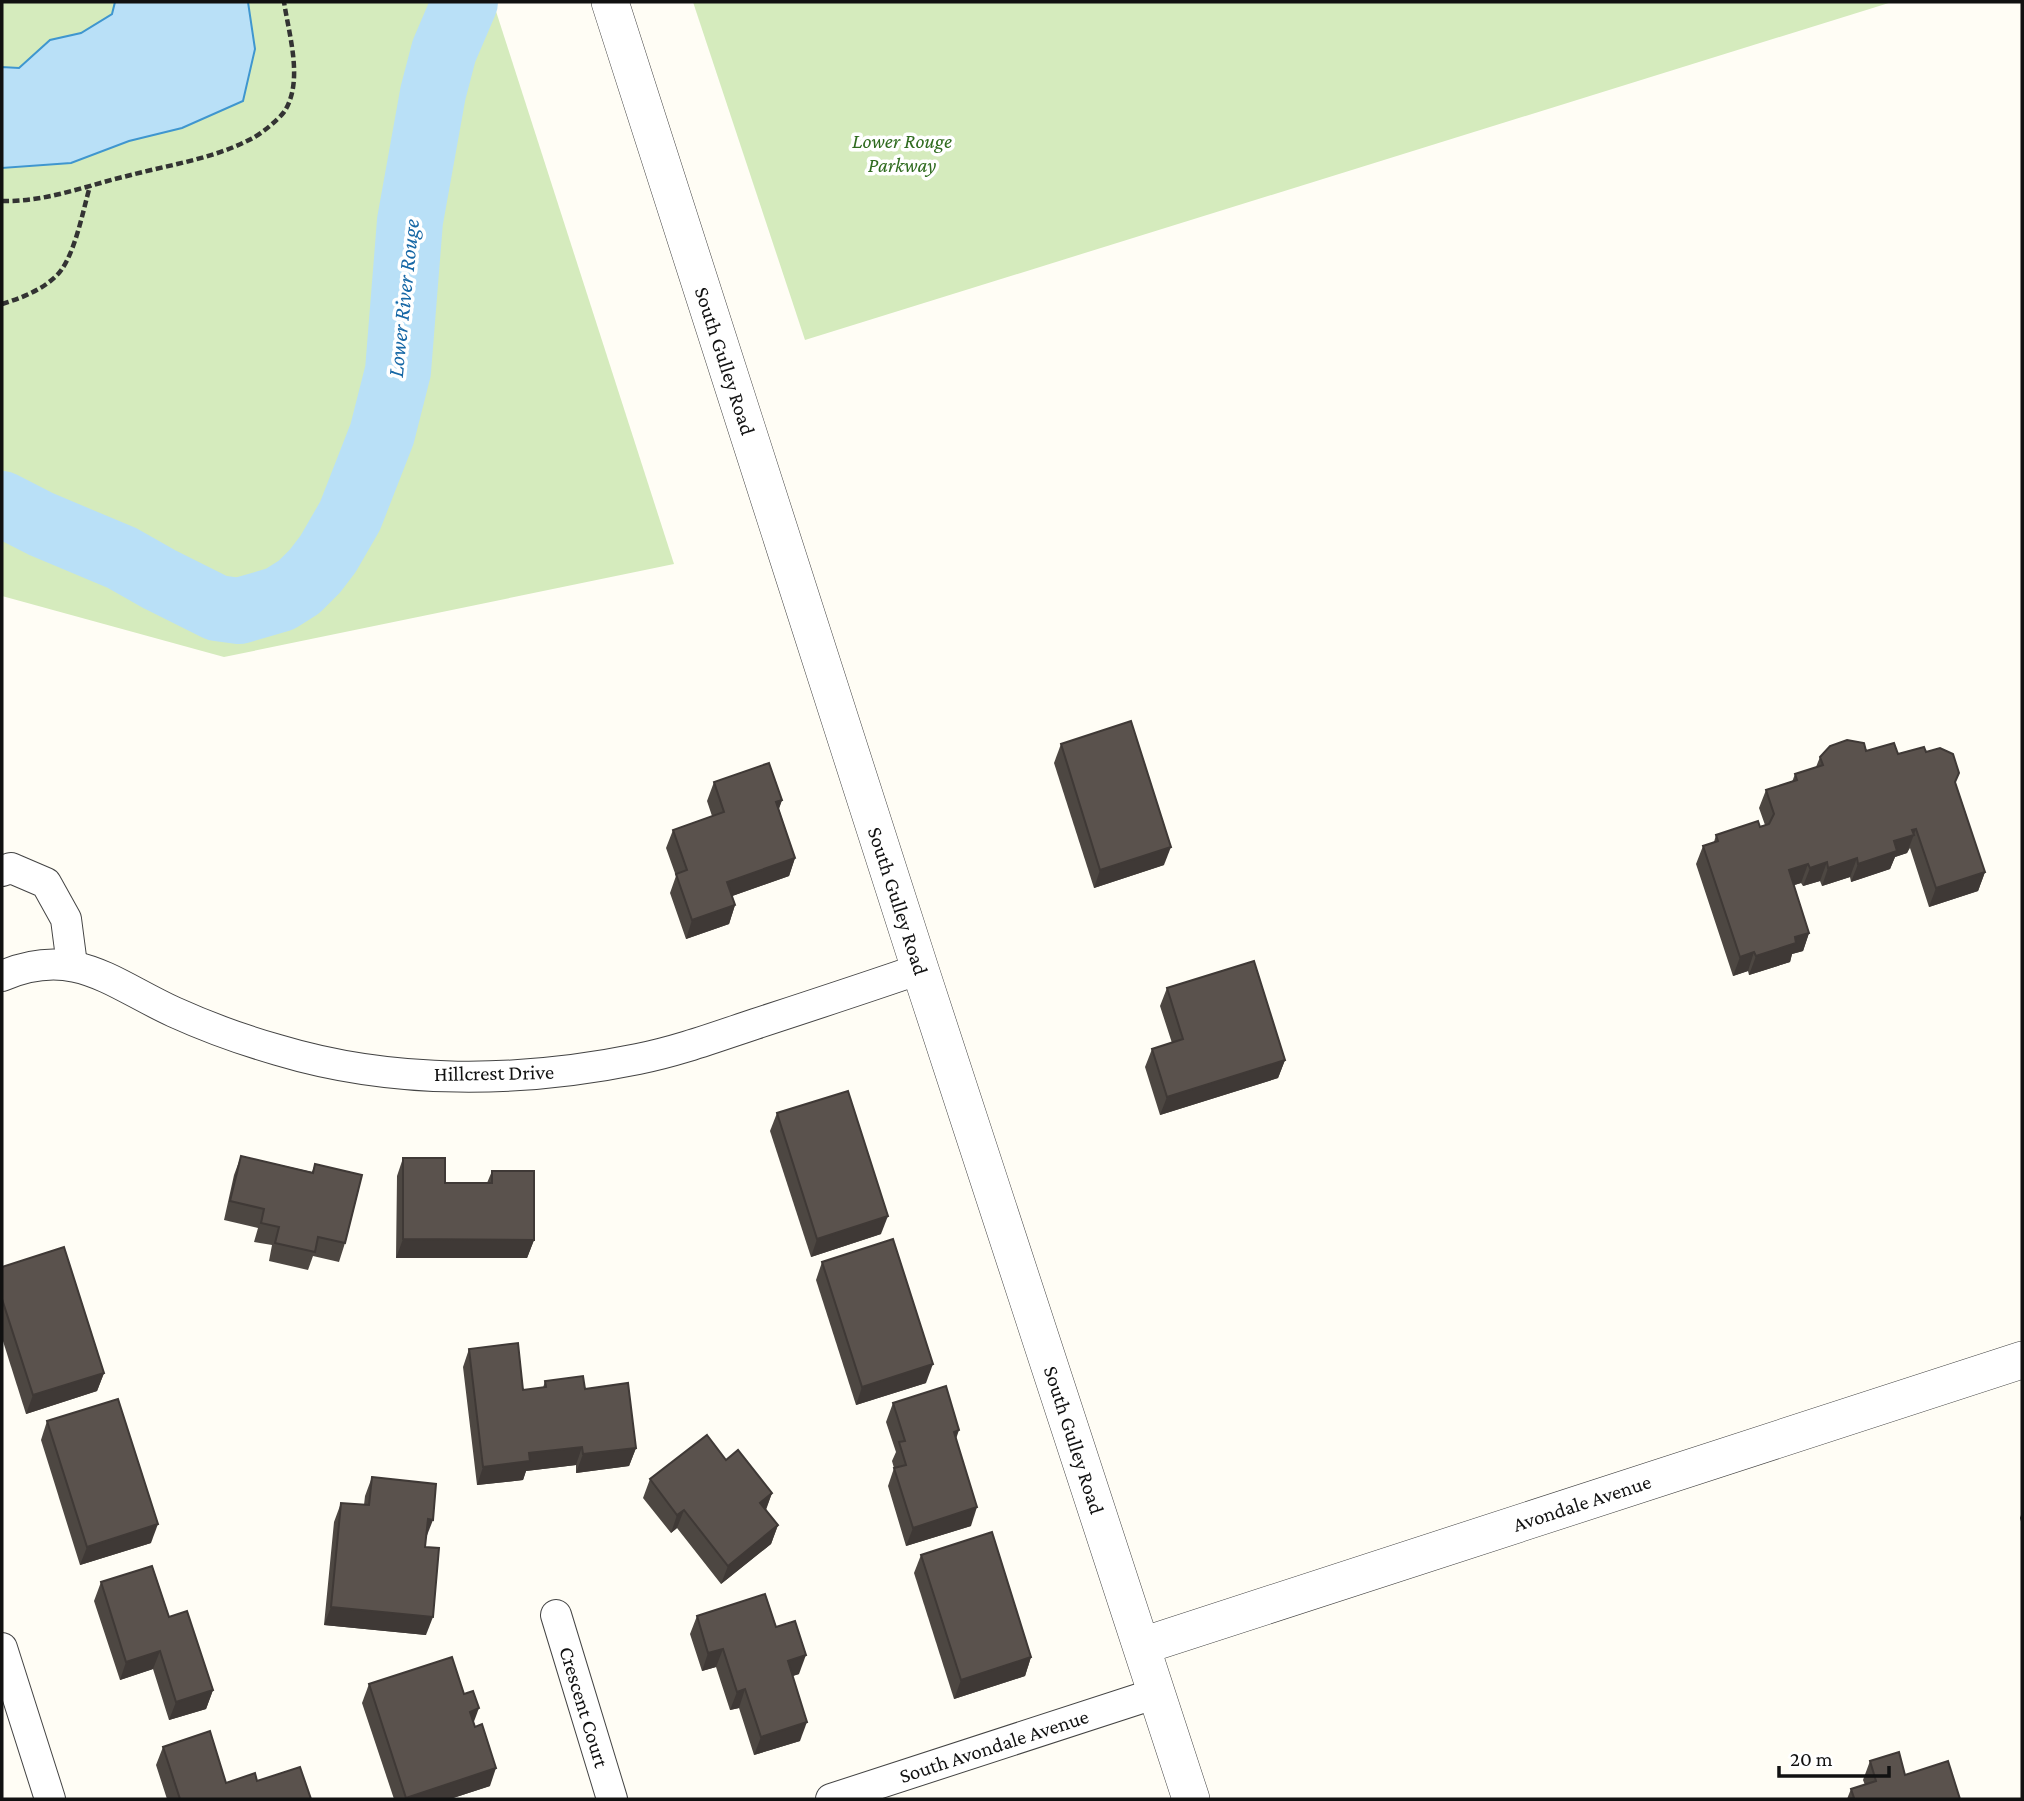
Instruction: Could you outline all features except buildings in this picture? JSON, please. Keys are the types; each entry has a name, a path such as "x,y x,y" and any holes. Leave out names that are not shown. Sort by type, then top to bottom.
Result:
{"street":[{"name":"South Gulley Road","path":"610,2 920,969 1191,1799"},
{"path":"2,872 11,867 46,883 66,919 72,965"},
{"name":"Hillcrest Drive","path":"2,976 40,964 72,965 100,974 192,1020 278,1050 386,1072 477,1077 569,1072 641,1059 920,969"},
{"name":"Avondale Avenue","path":"1142,1646 2022,1360"},
{"name":"Crescent Court","path":"556,1615 612,1799"},
{"path":"2,1648 50,1799"},
{"name":"South Avondale Avenue","path":"831,1799 1157,1693"}],"path":[{"path":"2,201 18,202 62,195 214,154 253,139 283,113 293,93 293,63 284,2"},
{"path":"2,304 28,295 57,276 67,260 90,186"}],"green space":[{"path":"2,2 493,2 674,564 224,657 2,596"},
{"name":"Lower Rouge Parkway","path":"693,2 1892,2 805,340"}],"water":[{"path":"115,2 248,2 255,49 243,101 182,128 129,141 71,163 2,168 2,67 19,68 50,40 81,33 112,14"}],"waterway":[{"name":"Lower River Rouge","path":"2,504 41,524 122,558 217,608 239,611 280,599 299,587 315,571 350,516 382,434 398,371 410,221 433,93 444,51 465,2"}]}
